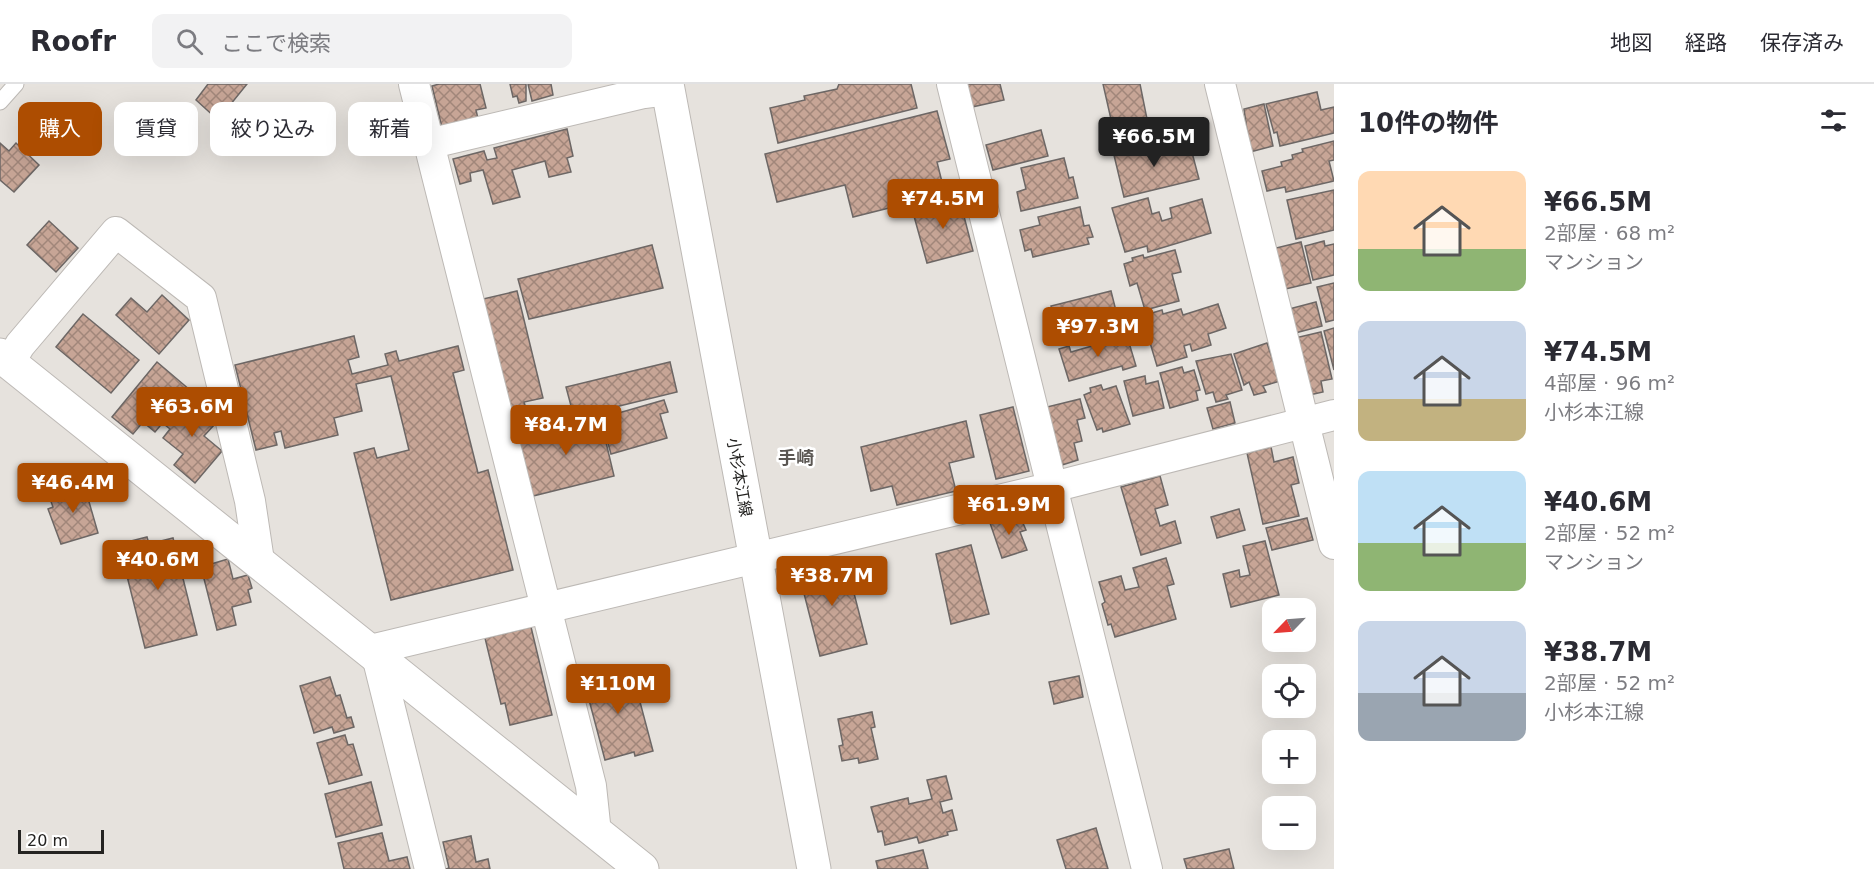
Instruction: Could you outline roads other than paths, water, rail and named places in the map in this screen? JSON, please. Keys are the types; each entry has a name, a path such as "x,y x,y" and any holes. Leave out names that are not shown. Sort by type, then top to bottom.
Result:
{"street":[{"path":"414,84 418,102"},
{"path":"952,84 1147,869"},
{"path":"1220,84 1334,544"},
{"path":"432,143 667,87"},
{"name":"小杉本江線","path":"667,87 814,869"},
{"path":"432,156 591,786 596,833"},
{"path":"260,561 250,501 201,298 116,232 20,345 5,358 642,869"},
{"path":"374,655 545,609 1053,487 1334,415"},
{"path":"374,655 430,869"}],"lane":[{"path":"0,102 16,84"}],"district":[{"name":"手崎","path":"796,458"}]}
